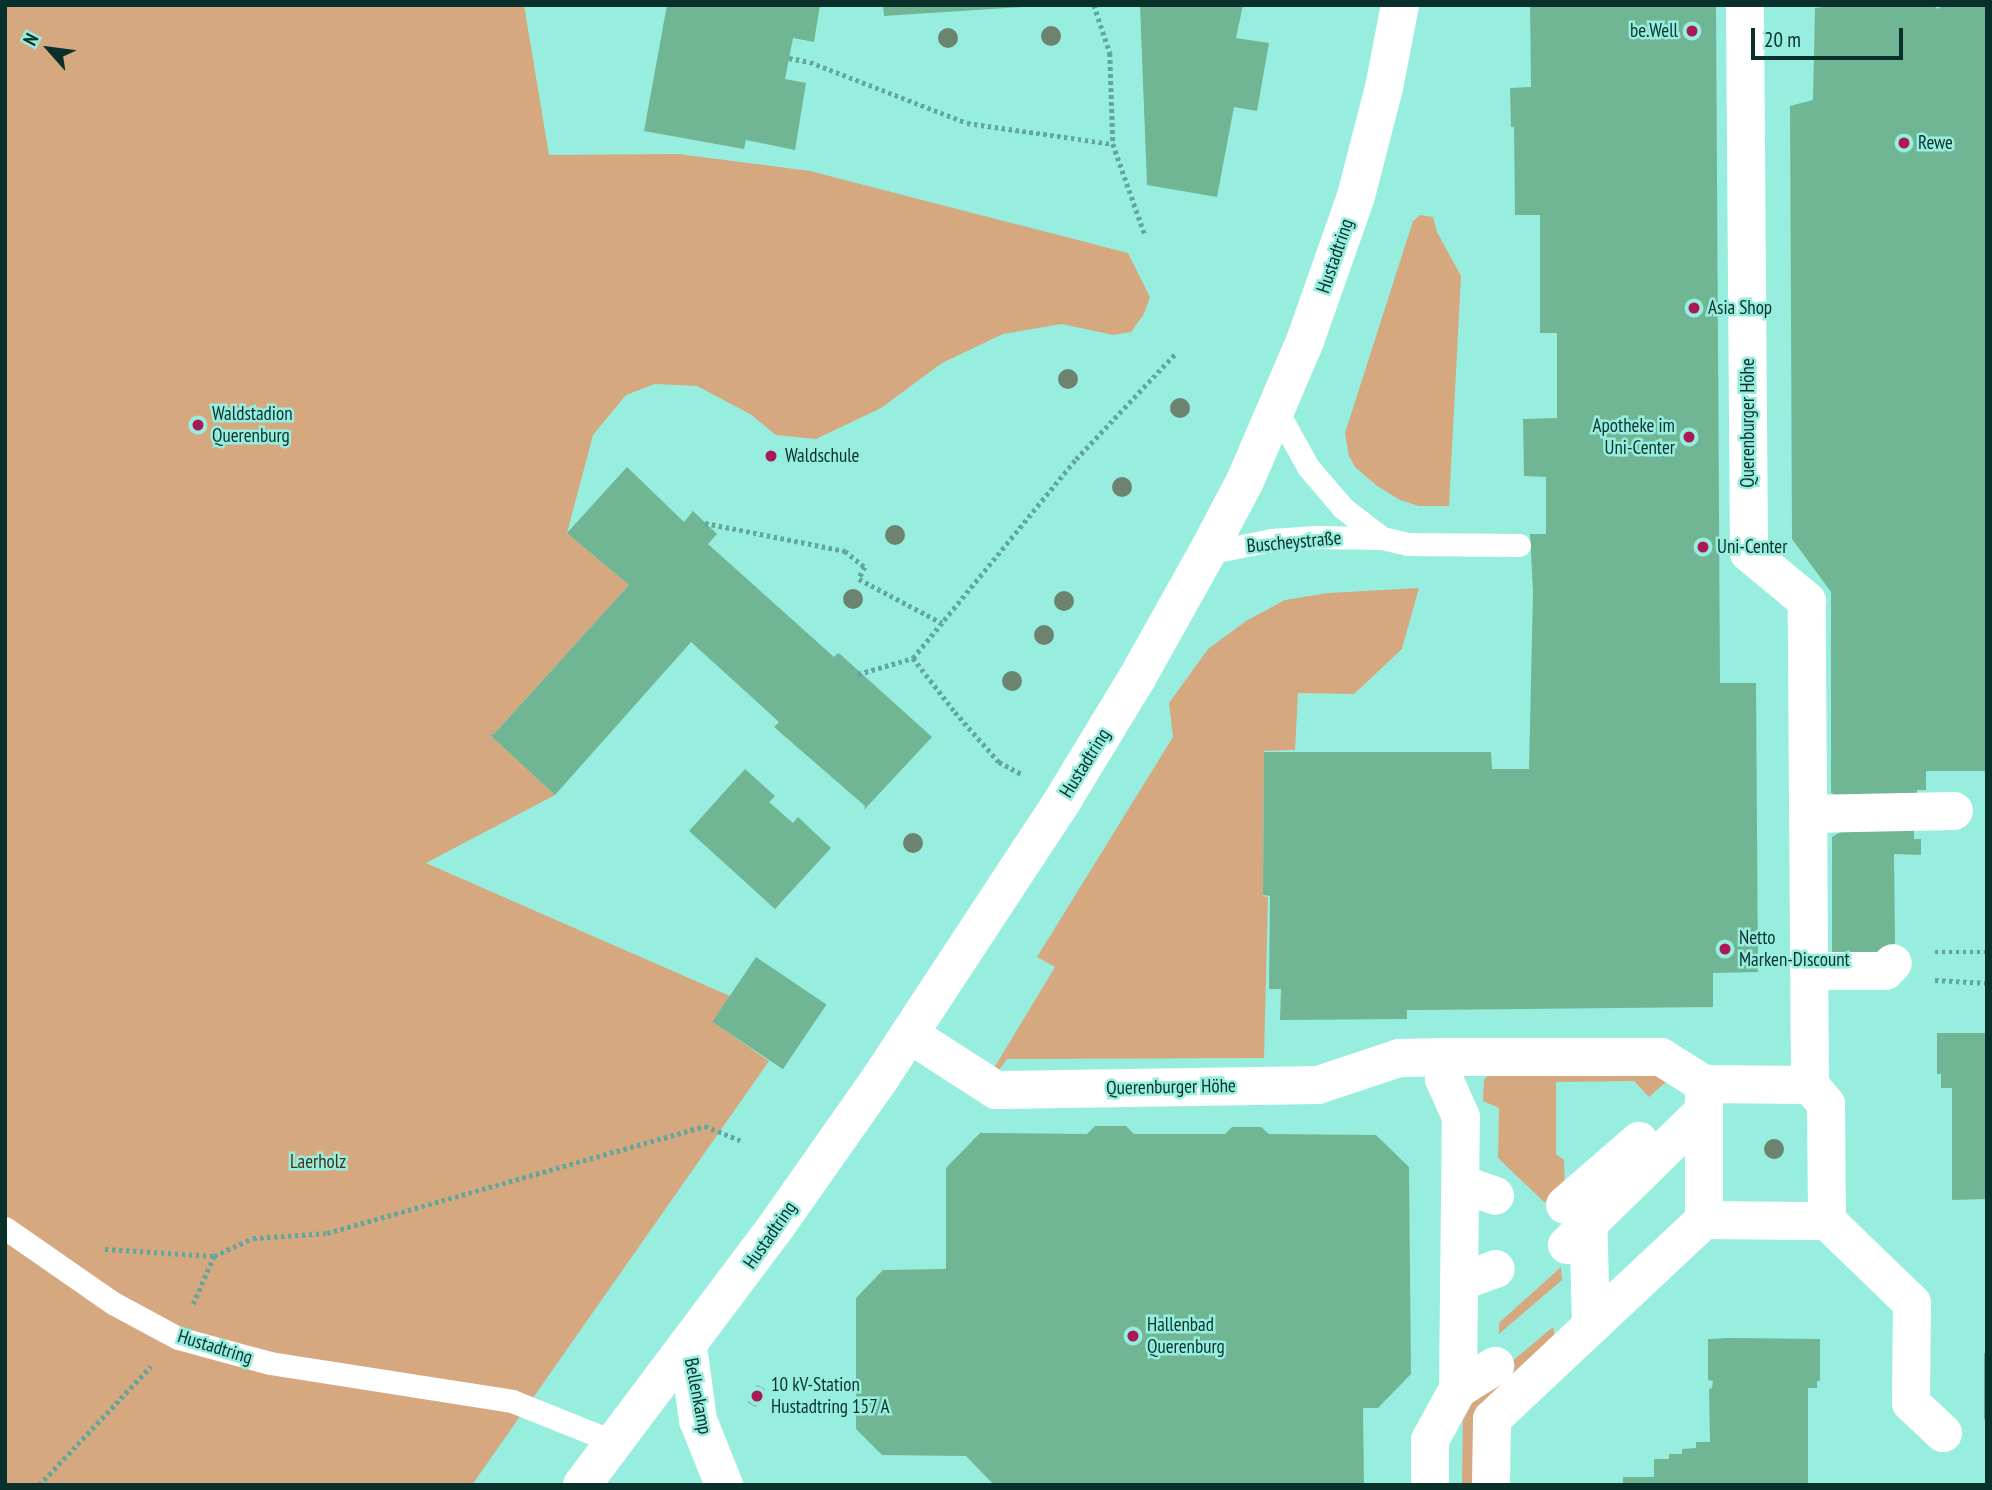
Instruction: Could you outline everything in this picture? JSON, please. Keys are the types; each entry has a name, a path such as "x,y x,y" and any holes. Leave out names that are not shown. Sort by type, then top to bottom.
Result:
{"street":[{"name":"Hustadtring","path":"582,1485 612,1441 688,1347 775,1228 909,1034 1063,798 1137,678 1207,553 1277,411 1306,341 1356,196 1384,88 1401,5"},
{"name":"Querenburger Höhe","path":"1745,5 1749,553 1807,601 1810,1085 1826,1104 1827,1221"},
{"path":"1808,814 1954,811"},
{"path":"1809,971 1885,971 1893,963"},
{"name":"Querenburger Höhe","path":"909,1034 996,1090 1318,1084 1399,1058 1661,1057 1704,1098"},
{"path":"1444,1057 1444,1079 1461,1117 1478,1190 1460,1282 1458,1390"},
{"path":"1583,1302 1577,1215 1704,1098 1810,1085"},
{"path":"1704,1098 1704,1220"},
{"path":"1491,1485 1492,1419 1583,1302 1704,1220 1827,1221 1912,1303 1911,1403 1943,1433"},
{"path":"1460,1282 1496,1269"},
{"name":"Bellenkamp","path":"688,1347 698,1420 724,1485"},
{"path":"1430,1485 1430,1440 1458,1390 1495,1366"}],"lane":[{"name":"Buscheystraße","path":"1277,411 1308,467 1343,508 1381,538"},
{"name":"Buscheystraße","path":"1207,553 1272,540 1381,538 1407,544 1519,545"},
{"name":"Hustadtring","path":"5,1228 113,1303 178,1338 270,1363 512,1401 612,1441"}],"path":[{"path":"1094,5 1110,53 1114,144 1145,235"},
{"path":"789,58 810,62 967,123 1114,144"},
{"path":"858,674 913,658 1076,459 1175,354"},
{"path":"705,523 845,551 865,567 859,579 942,623"},
{"path":"913,658 955,712 999,761 1063,798"},
{"path":"1927,979 1987,983"},
{"path":"29,1245 214,1256 253,1238 327,1233 705,1126 740,1140"},
{"path":"39,1485 178,1338 214,1256"}],"green space":[{"name":"Laerholz","path":"5,5 524,5 549,155 678,154 810,171 1128,253 1150,297 1144,314 1131,332 1113,335 1062,324 1003,334 942,363 881,408 816,439 776,435 750,414 697,386 655,384 626,395 593,435 567,533 629,585 494,734 490,735 555,795 426,863 730,996 713,1022 769,1061 472,1485 5,1485"},
{"path":"1420,215 1433,217 1437,232 1461,276 1449,506 1419,506 1400,500 1376,485 1355,467 1349,456 1345,433 1413,221"},
{"path":"1419,588 1402,649 1354,694 1298,693 1295,750 1264,751 1263,896 1268,897 1264,1058 1007,1059 999,1070 994,1068 1055,967 1037,957 1173,737 1169,703 1208,649 1246,621 1285,600 1328,593"},
{"path":"1491,1071 1656,1072 1666,1082 1649,1097 1634,1081 1556,1082 1556,1154 1564,1160 1565,1191 1556,1200 1544,1202 1498,1158 1499,1108 1483,1101 1484,1080"},
{"path":"1561,1267 1562,1280 1499,1334 1499,1323"},
{"path":"1553,1327 1557,1345 1482,1417 1481,1485 1462,1485 1463,1411 1475,1392"}],"building":[{"path":"667,5 820,5 814,42 793,38 785,79 806,83 795,150 746,140 744,149 644,131"},
{"path":"883,5 1022,5 1022,7 884,16"},
{"path":"1140,5 1243,5 1236,38 1269,43 1257,111 1234,107 1217,197 1147,185"},
{"path":"1530,5 1716,5 1720,683 1756,683 1758,972 1713,973 1713,1007 1407,1010 1407,1019 1280,1020 1281,989 1269,989 1270,896 1263,895 1264,752 1491,752 1492,769 1529,769 1533,592 1530,534 1546,534 1546,477 1524,476 1523,419 1557,418 1557,333 1540,333 1540,215 1515,215 1514,127 1511,127 1510,88 1531,87"},
{"path":"1842,5 1932,5 1938,9 1942,5 1987,5 1987,771 1926,771 1926,790 1917,790 1917,800 1848,801 1831,793 1831,592 1792,539 1790,106 1813,100 1815,8"},
{"path":"627,467 684,522 693,511 717,534 708,544 834,657 838,653 841,655 932,737 864,810 865,806 774,727 779,722 691,642 555,795 490,735 494,734 629,585 567,533"},
{"path":"745,769 775,796 769,802 793,823 798,817 831,848 775,909 689,831"},
{"path":"1847,828 1914,829 1914,839 1921,839 1921,855 1894,854 1895,944 1874,962 1832,962 1832,837"},
{"path":"756,957 826,1005 783,1069 712,1022"},
{"path":"1937,1033 1987,1033 1987,1199 1952,1200 1952,1088 1941,1088 1941,1074 1937,1074"},
{"name":"Hallenbad Querenburg","path":"1095,1126 1126,1126 1134,1134 1225,1134 1232,1127 1261,1127 1269,1134 1376,1135 1409,1167 1411,1374 1378,1408 1363,1408 1364,1485 994,1485 966,1456 882,1455 856,1429 856,1298 883,1270 946,1269 946,1168 980,1133 1087,1134"},
{"path":"1708,1339 1820,1339 1820,1381 1817,1381 1817,1388 1808,1388 1808,1485 1623,1485 1623,1477 1654,1477 1654,1459 1669,1459 1669,1454 1682,1454 1682,1449 1696,1448 1696,1442 1710,1442 1709,1389 1712,1388 1713,1381 1708,1380"},
{"path":"1984,1353 1987,1353 1987,1419 1984,1419"},
{"name":"10 kV-Station Hustadtring 157 A","path":"757,1385 765,1389 756,1407 748,1403"}],"place":[{"name":"be.Well","path":"1692,31"},
{"name":"Rewe","path":"1904,143"},
{"name":"Asia Shop","path":"1694,308"},
{"name":"Waldstadion Querenburg","path":"198,425"},
{"name":"Apotheke im Uni-Center","path":"1689,437"},
{"name":"Waldschule","path":"771,456"},
{"name":"Uni-Center","path":"1703,547"},
{"name":"Netto Marken-Discount","path":"1725,949"},
{"name":"Hallenbad Querenburg","path":"1133,1336"},
{"name":"10 kV-Station Hustadtring 157 A","path":"757,1396"}]}
